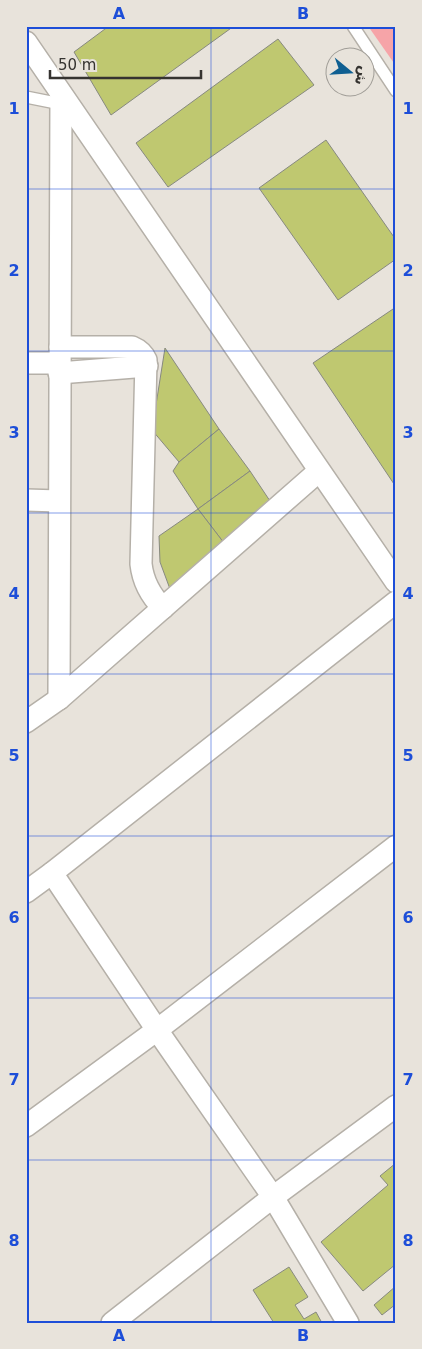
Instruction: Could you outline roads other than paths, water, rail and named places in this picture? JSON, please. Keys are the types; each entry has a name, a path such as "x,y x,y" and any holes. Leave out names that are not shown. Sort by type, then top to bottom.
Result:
{"street":[{"path":"26,42 61,99 396,582"},
{"path":"59,699 61,99"},
{"path":"26,363 60,361 147,366 141,564 144,581 148,590 154,600 163,608"},
{"path":"26,722 59,699 319,471"},
{"path":"26,500 59,501"},
{"path":"26,892 52,874 396,602"},
{"path":"26,1126 157,1030 396,846"},
{"path":"52,874 273,1198 348,1323"},
{"path":"112,1323 273,1198 396,1106"}],"lane":[{"path":"352,26 396,91"},
{"path":"26,97 61,99"}]}
